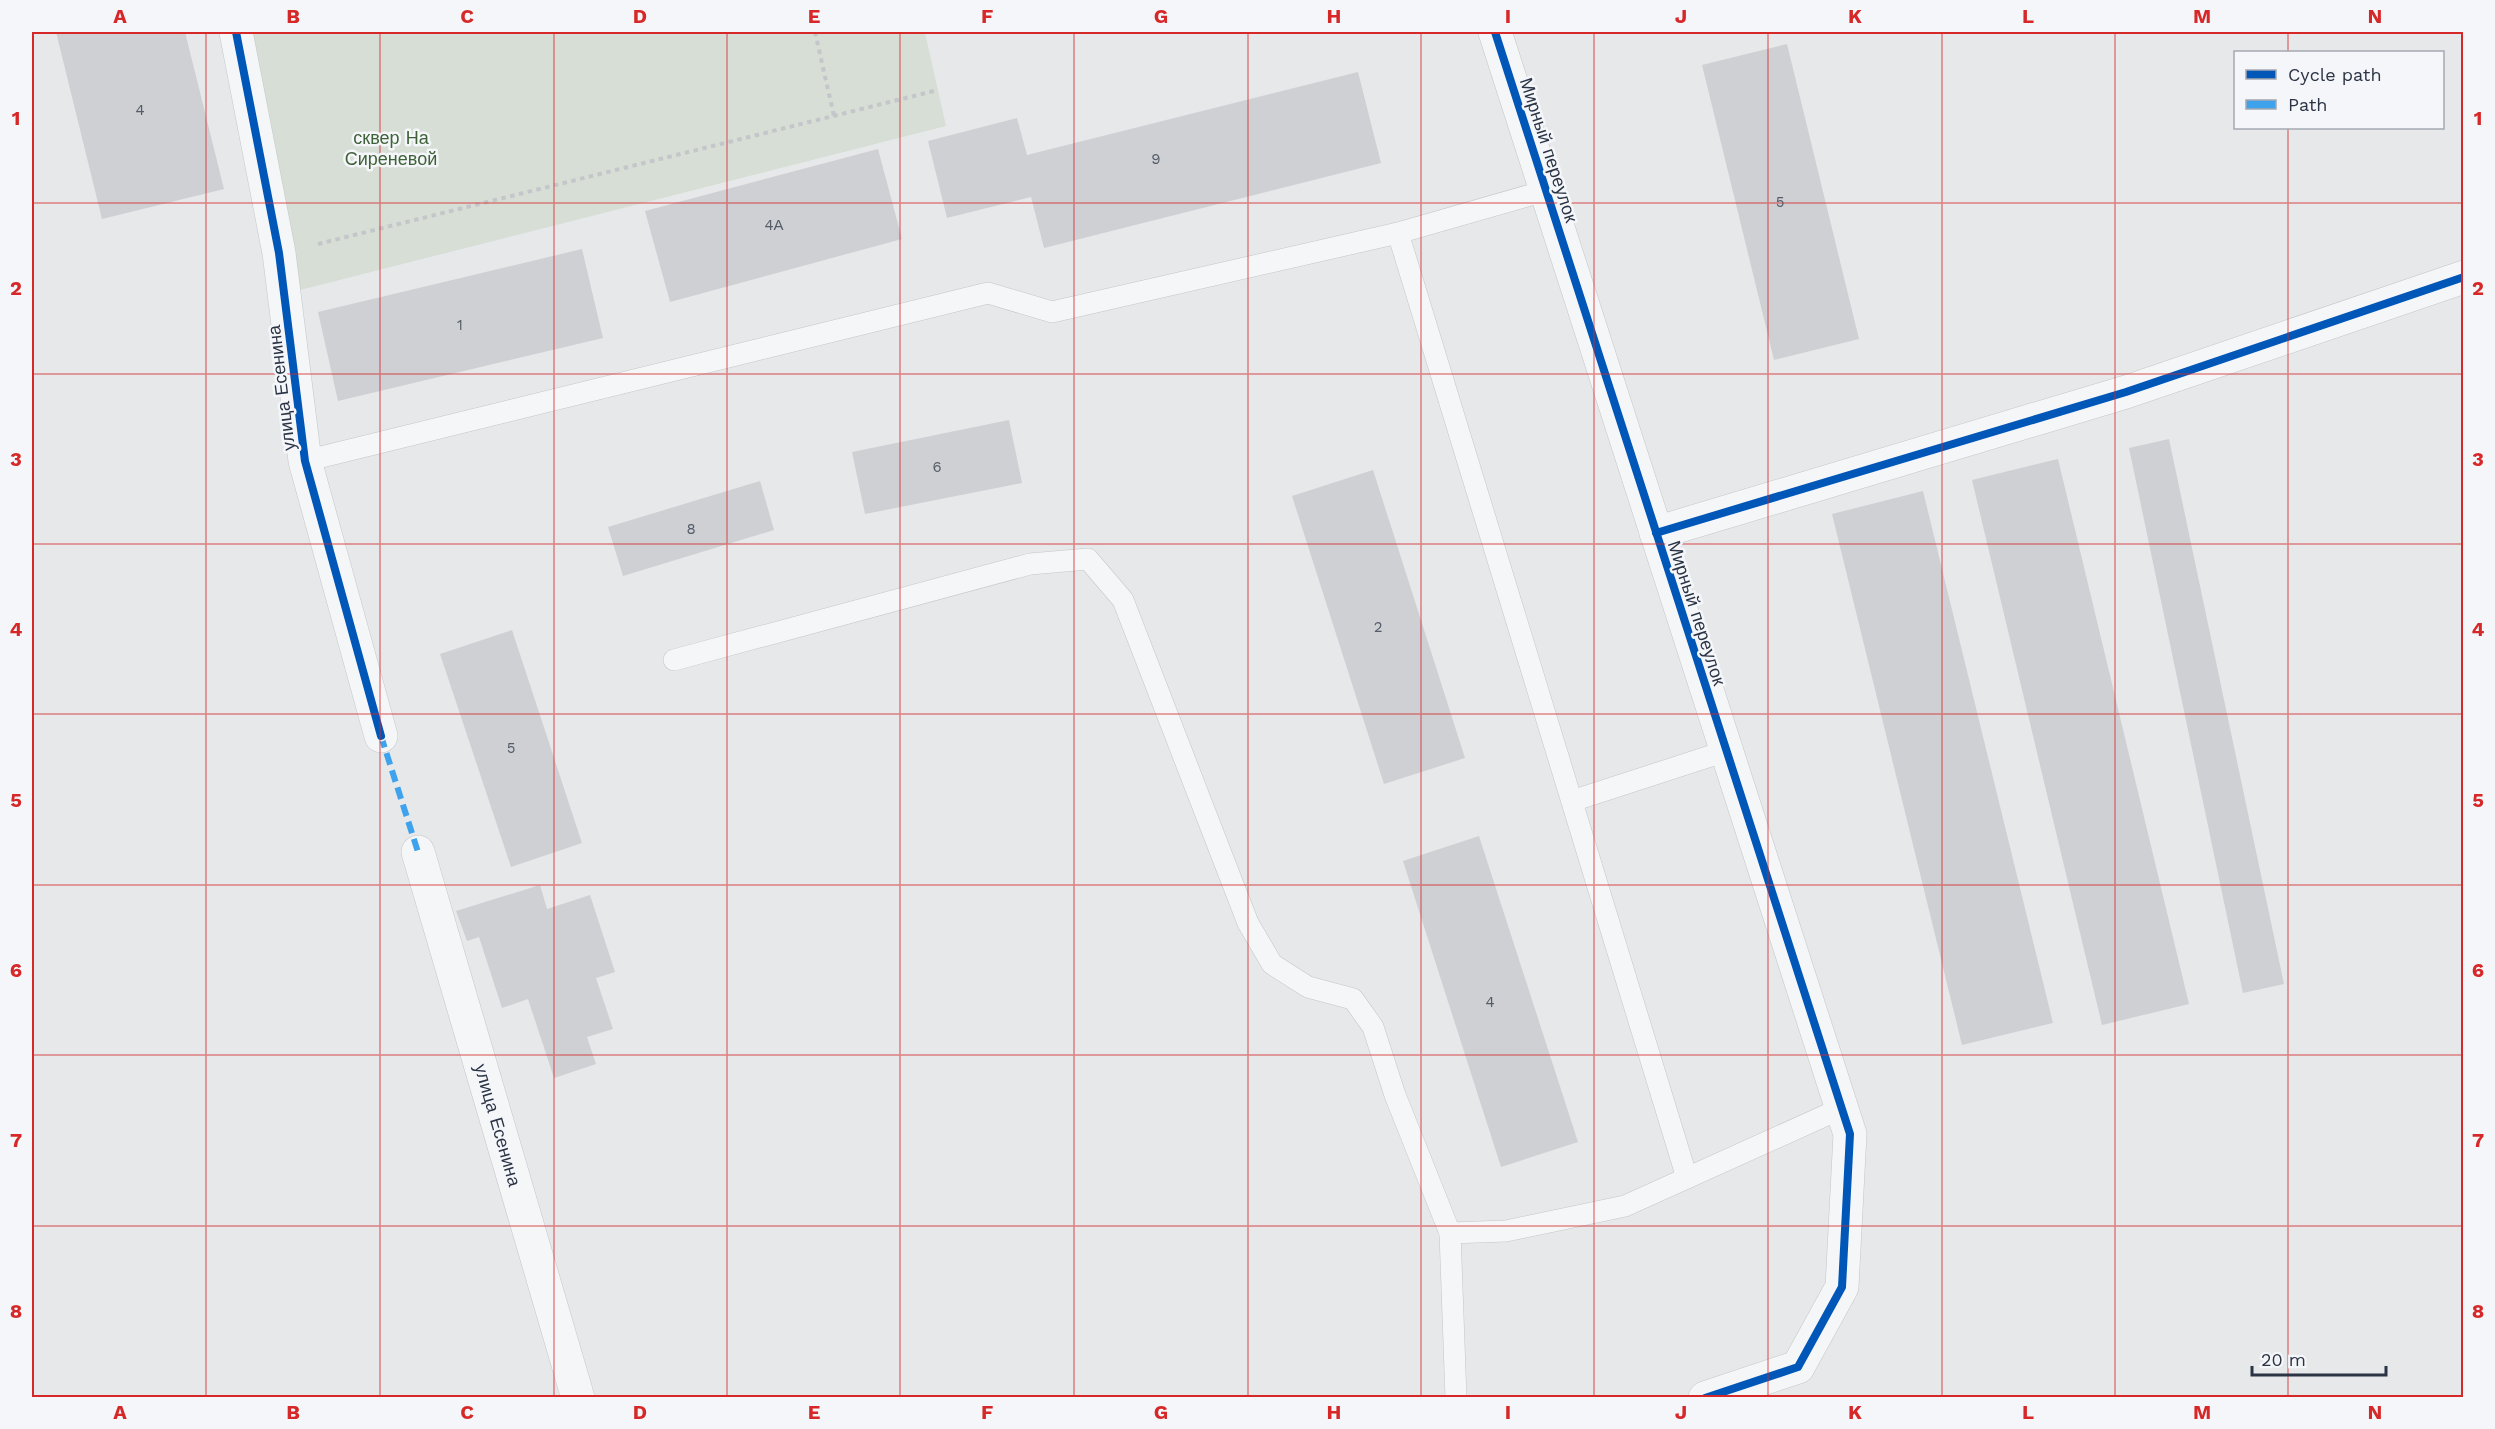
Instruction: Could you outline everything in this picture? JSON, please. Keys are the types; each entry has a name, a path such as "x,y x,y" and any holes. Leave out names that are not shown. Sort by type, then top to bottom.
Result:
{"street":[{"name":"улица Есенина","path":"236,32 279,253 304,461 381,736"},
{"name":"Мирный переулок","path":"1495,32 1548,190 1846,1121"},
{"path":"1656,533 2126,392 2463,278"},
{"name":"улица Есенина","path":"418,852 578,1398"},
{"path":"1705,1398 1798,1367 1842,1287 1846,1121"}],"lane":[{"path":"304,461 988,293 1052,312 1398,232 1548,190"},
{"path":"1398,232 1687,1178"},
{"path":"674,660 1030,564 1088,559 1123,600 1248,923 1272,964 1308,987 1353,999 1373,1027 1395,1095 1450,1233 1456,1398"},
{"path":"1572,801 1726,751"},
{"path":"1450,1233 1506,1231 1625,1206 1687,1178 1846,1121"}],"path":[{"path":"815,32 834,116"},
{"path":"279,253 938,90"}],"green space":[{"name":"сквер На Сиреневой","path":"250,32 927,32 925,33 946,126 300,290"}],"building":[{"path":"56,32 185,32 224,189 102,219"},
{"path":"1787,44 1859,339 1774,360 1702,65"},
{"path":"1358,72 1381,163 1044,248 1031,197 947,218 928,141 1017,118 1027,155"},
{"path":"878,149 902,239 670,302 645,211"},
{"path":"582,249 603,338 338,401 318,312"},
{"path":"1009,420 1022,483 865,514 852,452"},
{"path":"2169,439 2284,984 2243,993 2129,448"},
{"path":"2058,459 2189,1004 2102,1025 1972,480"},
{"path":"1373,470 1465,758 1384,784 1292,496"},
{"path":"760,481 774,530 623,576 608,527"},
{"path":"1923,491 2053,1023 1962,1045 1832,514"},
{"path":"512,630 582,843 511,867 440,654"},
{"path":"1479,836 1578,1142 1501,1167 1403,861"},
{"path":"540,885 547,909 590,895 615,972 596,978 613,1029 587,1037 596,1064 554,1078 528,999 502,1008 479,937 467,941 456,911"}],"marked path":[{"path":"381,736 418,852"}],"cycle path":[{"path":"236,32 279,253 305,461 381,736"},
{"path":"1495,32 1850,1134 1842,1287 1798,1367 1705,1398"},
{"path":"1656,533 2126,392 2464,277"}]}
